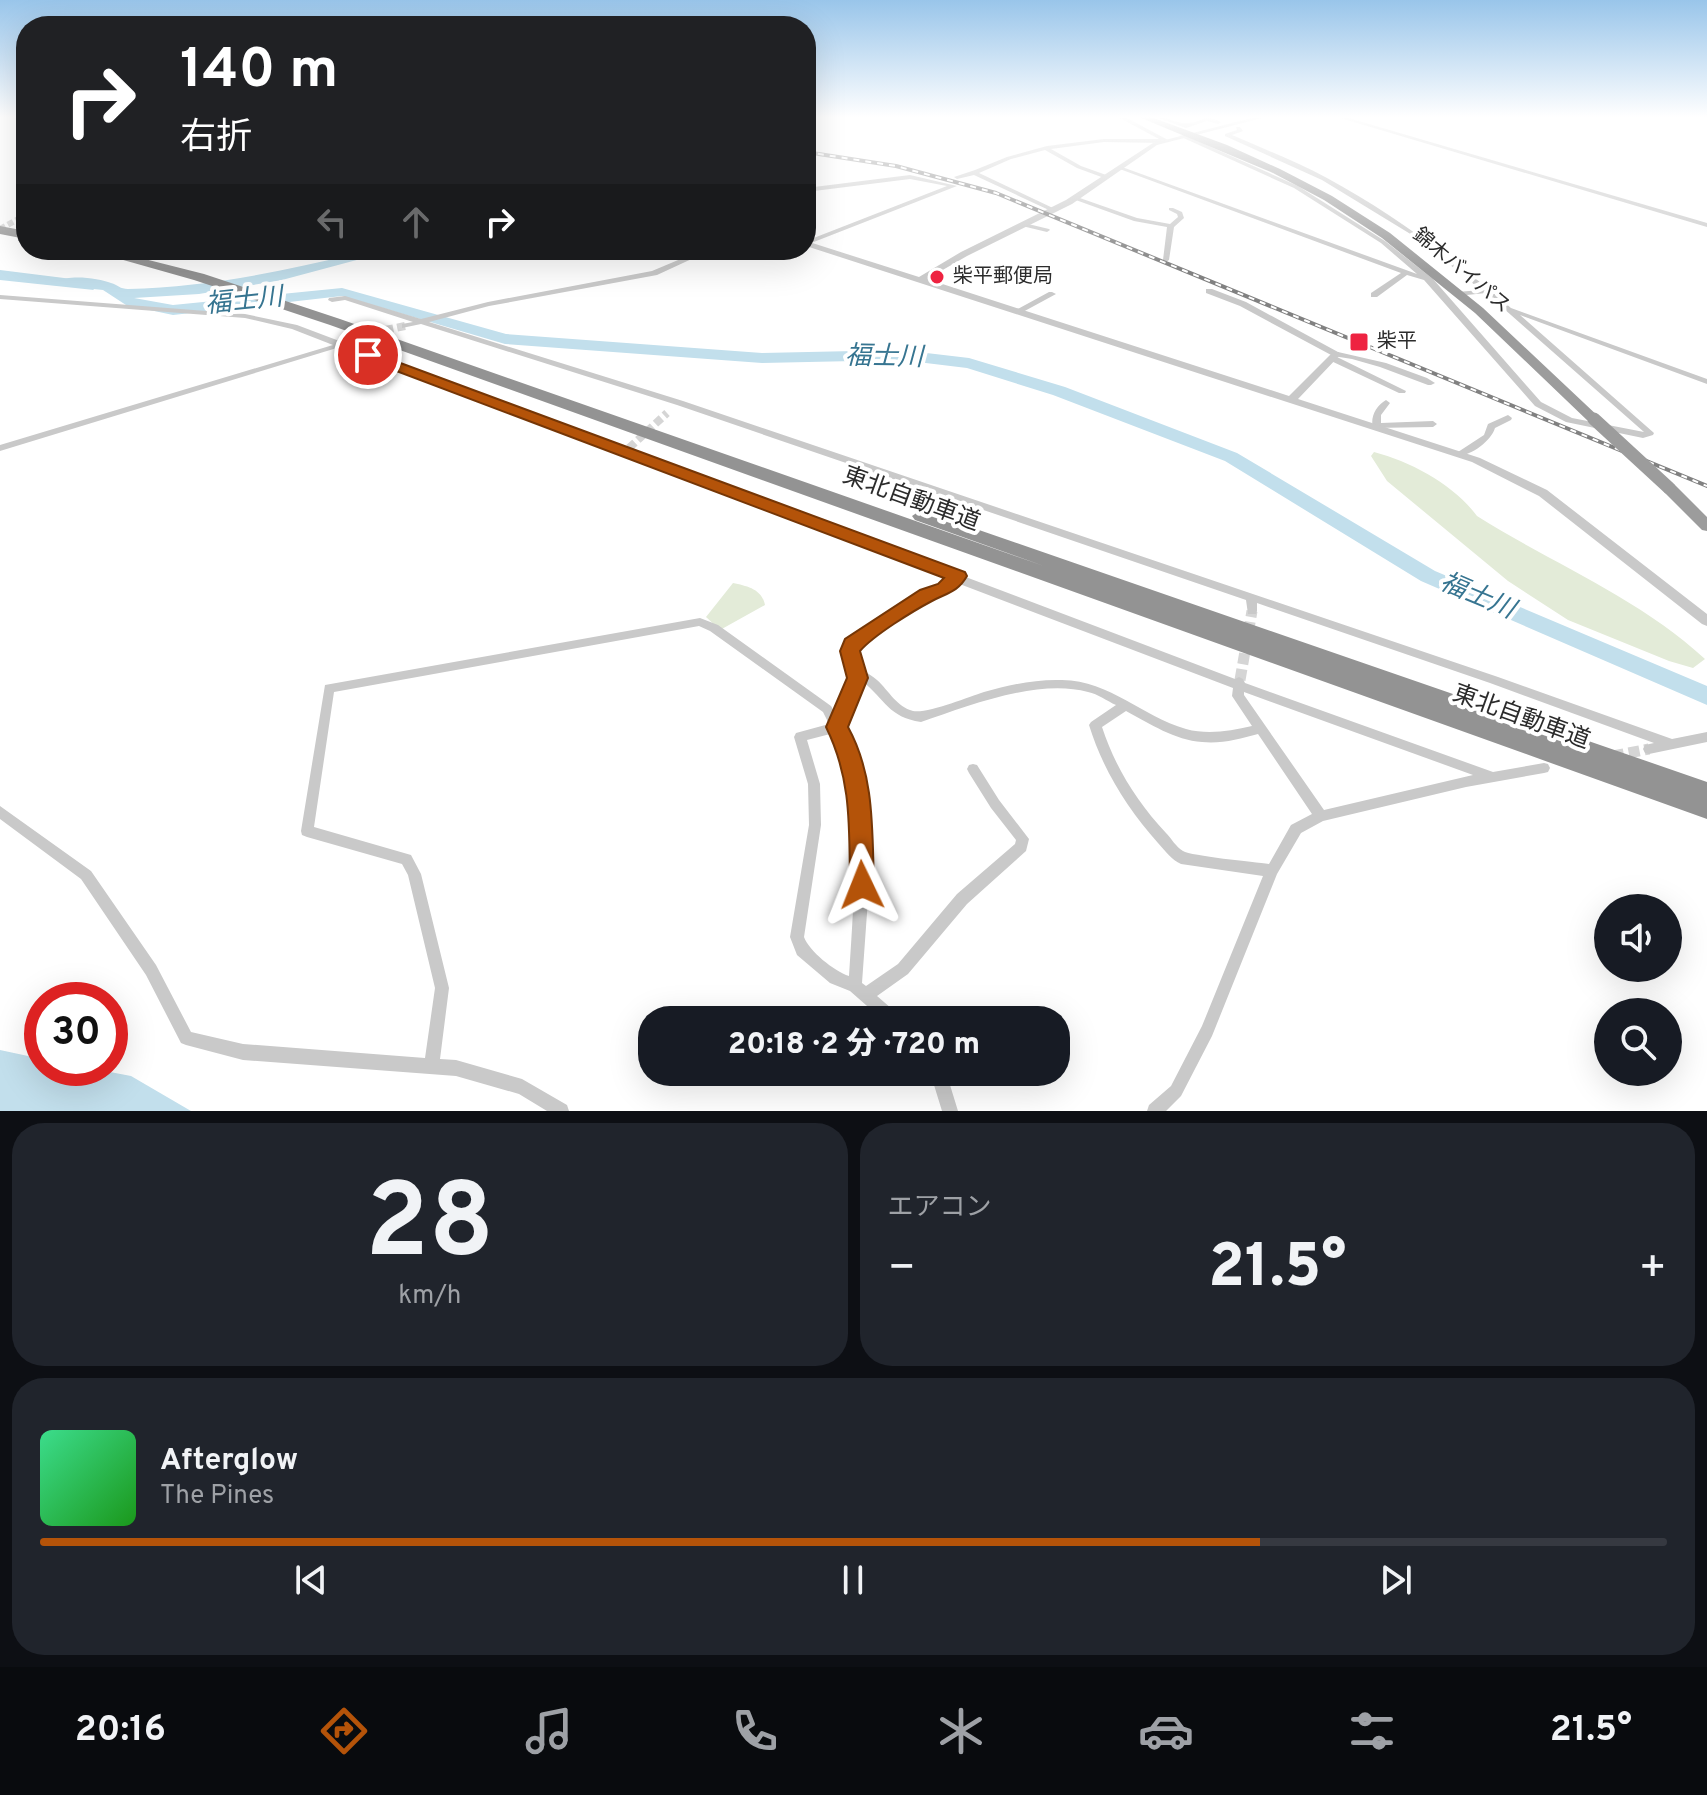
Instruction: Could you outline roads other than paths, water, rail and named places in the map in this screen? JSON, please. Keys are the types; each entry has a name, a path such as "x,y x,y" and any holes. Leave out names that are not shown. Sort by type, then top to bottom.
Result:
{"highway":[{"name":"錦木バイパス","path":"1272,169 1331,199 1396,242 1460,294 1707,526"},
{"name":"東北自動車道","path":"133,260 199,277 284,305 1707,809"},
{"name":"東北自動車道","path":"168,260 305,301 1707,792"}],"street":[{"path":"957,177 983,169"},
{"path":"1084,169 1107,177"},
{"path":"919,280 1075,198 1119,169"},
{"path":"1122,169 1430,281 1444,282"},
{"path":"1259,169 1320,201 1383,242 1430,281 1538,404 1579,423 1643,435 1650,433 1440,252 1375,207 1302,169"},
{"path":"1516,169 1707,225"},
{"path":"974,173 1053,210"},
{"path":"816,189 910,177 954,186 816,239"},
{"path":"1075,198 1136,220 1171,226"},
{"path":"1166,260 1171,226 1181,218 1180,213 1171,209"},
{"path":"1024,225 1047,230"},
{"path":"816,246 1461,454 1543,493 1707,621"},
{"path":"405,326 450,312 654,273 685,260"},
{"path":"1374,295 1406,272"},
{"path":"1209,291 1243,304 1402,391"},
{"path":"1460,294 1488,291"},
{"path":"1018,311 1052,294"},
{"path":"0,297 245,316 294,327 1493,777"},
{"path":"332,300 345,298 680,403 1671,744"},
{"path":"1506,308 1707,382"},
{"path":"0,448 340,345"},
{"path":"1293,398 1334,356 1345,353 1376,366 1417,374 1431,383"},
{"path":"667,413 680,403"},
{"path":"1376,426 1377,415 1386,403"},
{"path":"1461,454 1488,436 1491,426 1508,418"},
{"path":"1376,426 1433,424"},
{"path":"837,727 858,678 850,651 852,644 926,595 944,589 958,576"},
{"path":"1251,597 1252,611"},
{"path":"431,1066 442,988 414,874 406,859 307,831 329,688 700,622 714,628 827,709 849,749 860,794 861,990"},
{"path":"855,671 866,676 898,713 906,716 921,717 1024,685 1086,686 1195,738 1220,738 1260,729"},
{"path":"1239,683 1238,696 1321,816"},
{"path":"1126,705 1095,725 1101,748 1132,800 1172,849 1181,858 1272,871"},
{"path":"837,727 800,737 814,784 815,825 797,937 802,950 835,978 861,990 879,1006"},
{"path":"1649,749 1707,737"},
{"path":"1155,1111 1176,1091 1207,1031 1272,871 1296,829 1321,816 1544,768"},
{"path":"861,990 903,969 962,899 1021,847 1023,839 995,804 973,769"},
{"path":"0,812 86,875 151,970 186,1038 243,1052 456,1068 522,1087 561,1111"},
{"path":"942,1086 950,1111"}],"water":[{"path":"0,270 88,281 94,290 0,280"},
{"path":"0,1050 24,1055 24,1086 128,1086 128,1075 191,1111 0,1111"}],"waterway":[{"path":"119,294 199,290 282,276 347,260"},
{"name":"福士川","path":"65,282 107,286 119,294"},
{"name":"福士川","path":"119,294 131,302 173,310 342,292 505,339 762,358 901,355 969,363 1059,391 1231,457 1428,576 1707,696"}],"tunnel":[{"path":"0,229 16,220"},
{"path":"340,345 370,333 405,326"},
{"path":"629,448 667,413"},
{"path":"1240,680 1252,611"},
{"path":"1613,756 1649,749"}],"railway":[{"path":"907,169 996,193 1707,486"}],"place":[{"name":"柴平郵便局","path":"937,277"},
{"name":"柴平","path":"1359,342"}]}
